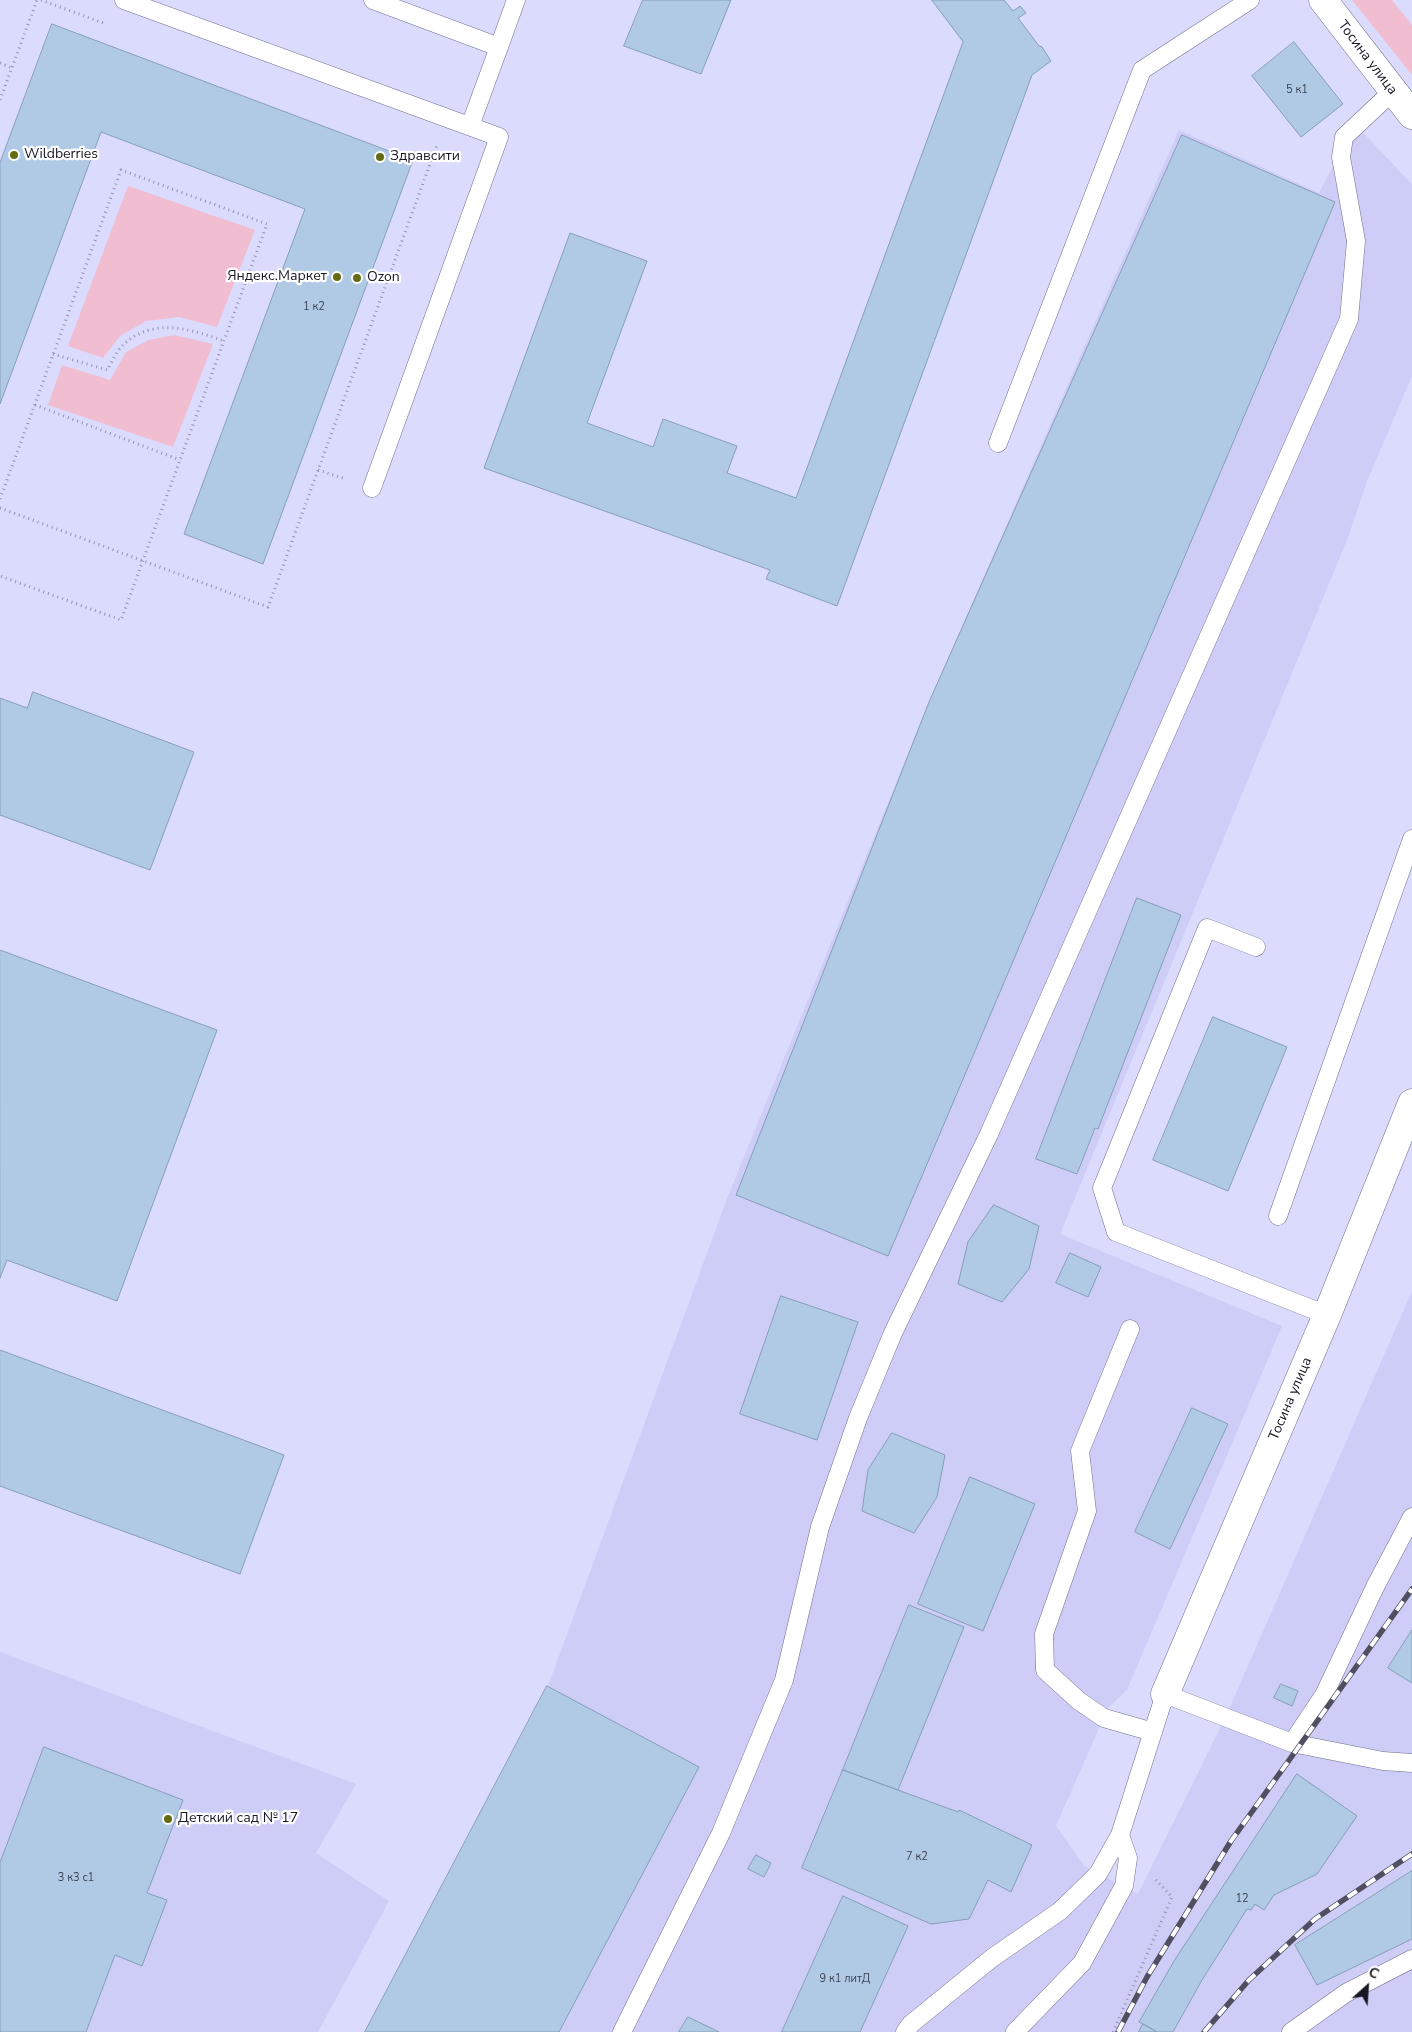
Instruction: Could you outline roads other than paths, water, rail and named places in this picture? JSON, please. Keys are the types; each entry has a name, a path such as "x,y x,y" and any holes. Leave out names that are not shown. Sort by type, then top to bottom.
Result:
{"street":[{"name":"Тосина улица","path":"1323,0 1392,92 1412,115"},
{"name":"Тосина улица","path":"1165,1694 1327,1315 1412,1103"}],"lane":[{"path":"124,0 499,137 372,488"},
{"path":"373,0 499,47"},
{"path":"470,126 516,0"},
{"path":"998,443 1142,70 1250,0"},
{"path":"622,2032 720,1833 784,1680 820,1527 858,1418 890,1341 989,1134 1349,319 1356,241 1341,157 1344,137 1392,92"},
{"path":"1278,1216 1412,839"},
{"path":"1256,947 1207,928 1102,1188 1116,1232 1327,1315"},
{"path":"1130,1329 1080,1451 1087,1511 1044,1634 1045,1670 1079,1701 1104,1718 1153,1732"},
{"path":"1292,1743 1324,1695 1375,1588 1412,1517"},
{"path":"906,2032 911,2024 992,1958 1060,1911 1098,1874 1120,1835 1165,1694 1292,1743 1383,1761 1412,1763"},
{"path":"1015,2032 1082,1963 1124,1886 1128,1858 1120,1835"},
{"path":"1292,2032 1346,1993 1412,1958"}],"railway":[{"path":"1118,2032 1147,1977 1231,1841 1412,1589"},
{"path":"1204,2032 1249,1980 1315,1919 1412,1854"}],"place":[{"name":"Wildberries","path":"14,155"},
{"name":"Здравсити","path":"380,157"},
{"name":"Яндекс.Маркет","path":"337,277"},
{"name":"Ozon","path":"357,278"},
{"name":"Детский сад № 17","path":"168,1819"}]}
